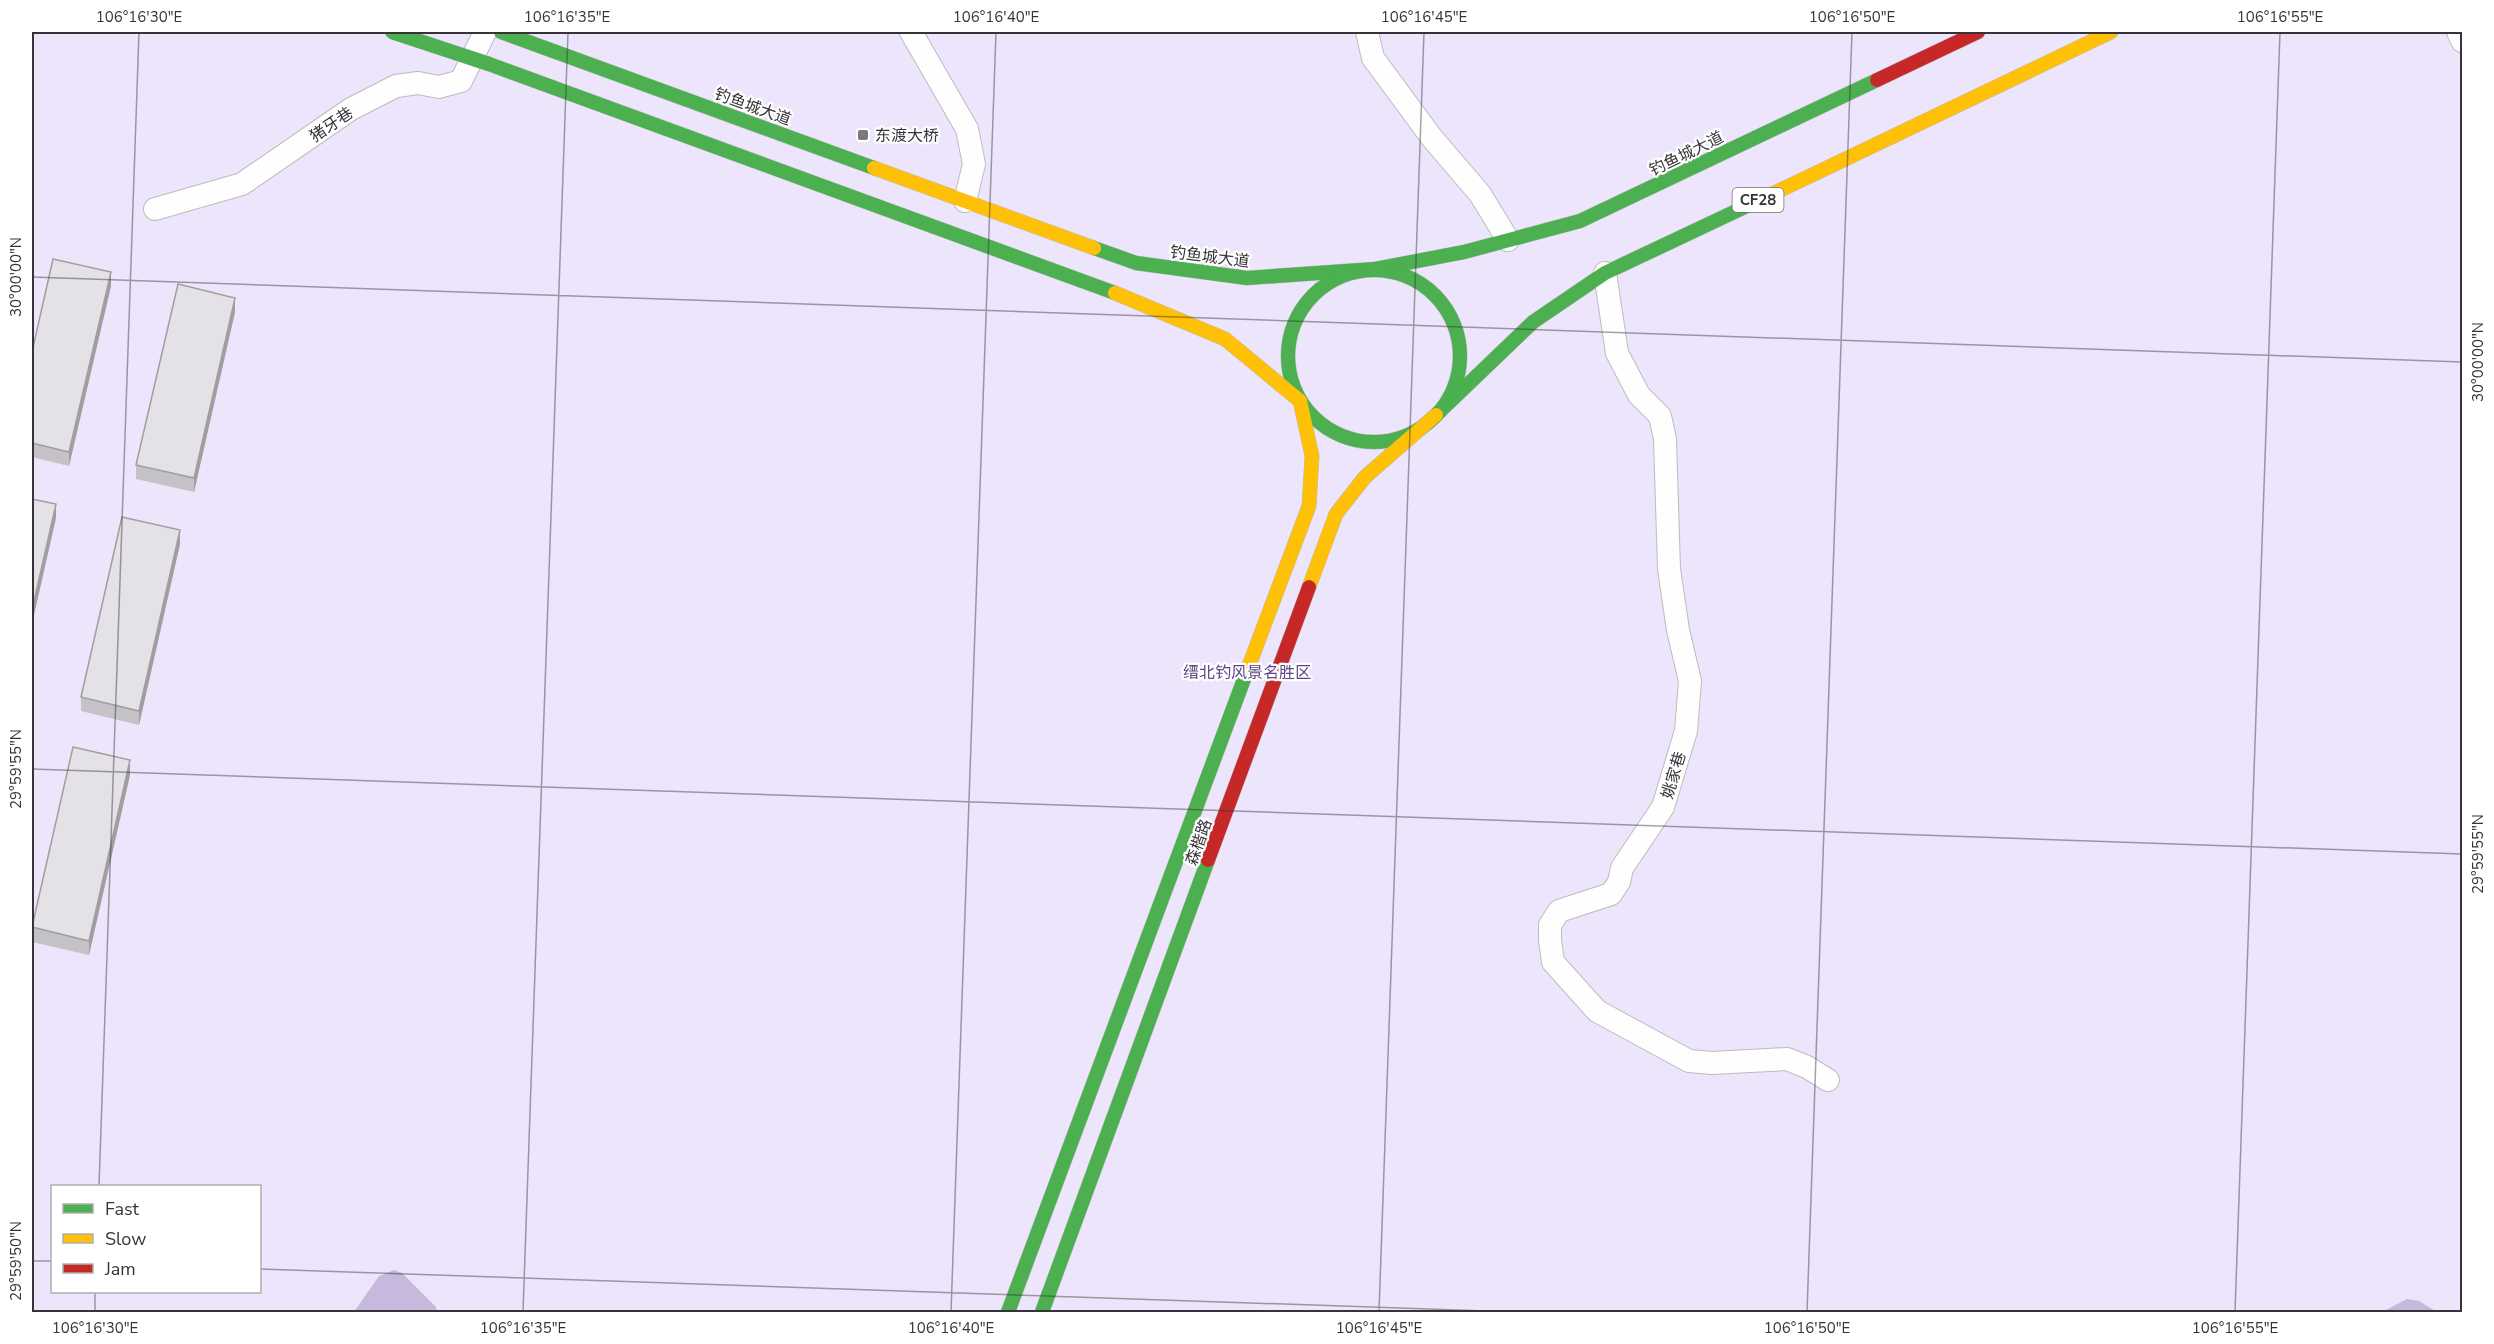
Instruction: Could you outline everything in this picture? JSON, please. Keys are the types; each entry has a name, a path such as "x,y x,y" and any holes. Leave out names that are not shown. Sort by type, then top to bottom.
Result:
{"main road":[{"path":"392,32 489,64 1128,298 1225,339 1300,401 1318,422 1342,436 1369,441 1394,439 1417,430 1436,415 1452,392 1460,364 1458,336 1447,310 1428,288 1403,275 1375,270 1349,273 1325,284 1306,302 1293,324 1287,350 1290,376 1300,401"},
{"name":"钓鱼城大道","path":"501,32 1136,263 1246,279 1375,270 1464,252 1580,221 1978,32"},
{"name":"CF28","path":"1436,415 1533,322 1605,273 2111,32"},
{"name":"森楷路","path":"1008,1312 1309,506 1312,456 1300,401"},
{"name":"森楷路","path":"1042,1312 1336,514 1365,477 1436,415"}],"street":[{"name":"猪牙巷","path":"155,209 242,184 351,109 396,86 418,83 439,87 461,81 485,32"},
{"path":"911,32 967,129 974,164 965,201"},
{"path":"1367,32 1373,58 1432,138 1480,194 1508,240"},
{"path":"2458,32 2463,41"},
{"name":"姚家巷","path":"1605,273 1617,353 1639,394 1660,417 1665,439 1669,569 1678,630 1690,681 1686,732 1663,807 1622,868 1619,882 1611,894 1559,911 1550,925 1553,962 1597,1011 1689,1061 1712,1063 1787,1059 1807,1067 1828,1080"}],"green space":[{"name":"缙北钓风景名胜区","path":"32,32 2462,32 2462,1312 32,1312"}],"shaded area":[{"path":"394,1270 402,1273 436,1307 437,1312 354,1312 379,1276"},
{"path":"2407,1299 2419,1301 2437,1312 2382,1312"}],"building":[{"path":"53,259 111,272 69,452 32,443 32,352"},
{"path":"178,284 235,298 194,478 136,465"},
{"path":"32,499 56,504 32,610"},
{"path":"122,517 180,530 139,711 81,697"},
{"path":"73,747 130,760 89,941 32,927"}],"traffic: fast":[{"path":"392,32 489,64"},
{"path":"501,32 874,168"},
{"path":"489,64 1115,293"},
{"path":"1094,248 1136,263 1247,278 1375,269 1464,252 1580,221 1877,80"},
{"path":"1436,415 1533,322 1605,273 1768,196"},
{"path":"1374,270 1407,277 1435,295 1453,323 1460,356 1453,389 1435,417 1407,435 1374,442 1341,435 1313,417 1295,389 1288,356 1295,323 1313,295 1341,277 1374,270"},
{"path":"1008,1312 1247,671"},
{"path":"1042,1312 1208,860"}],"traffic: slow":[{"path":"1768,196 2111,32"},
{"path":"874,168 1094,248"},
{"path":"1115,293 1225,339 1300,401"},
{"path":"1247,671 1309,506 1312,456 1300,401"},
{"path":"1309,587 1336,514 1365,477 1436,415"}],"traffic: jam":[{"path":"1877,80 1978,32"},
{"path":"1208,860 1309,587"}],"place":[{"name":"东渡大桥","path":"863,135"}]}
